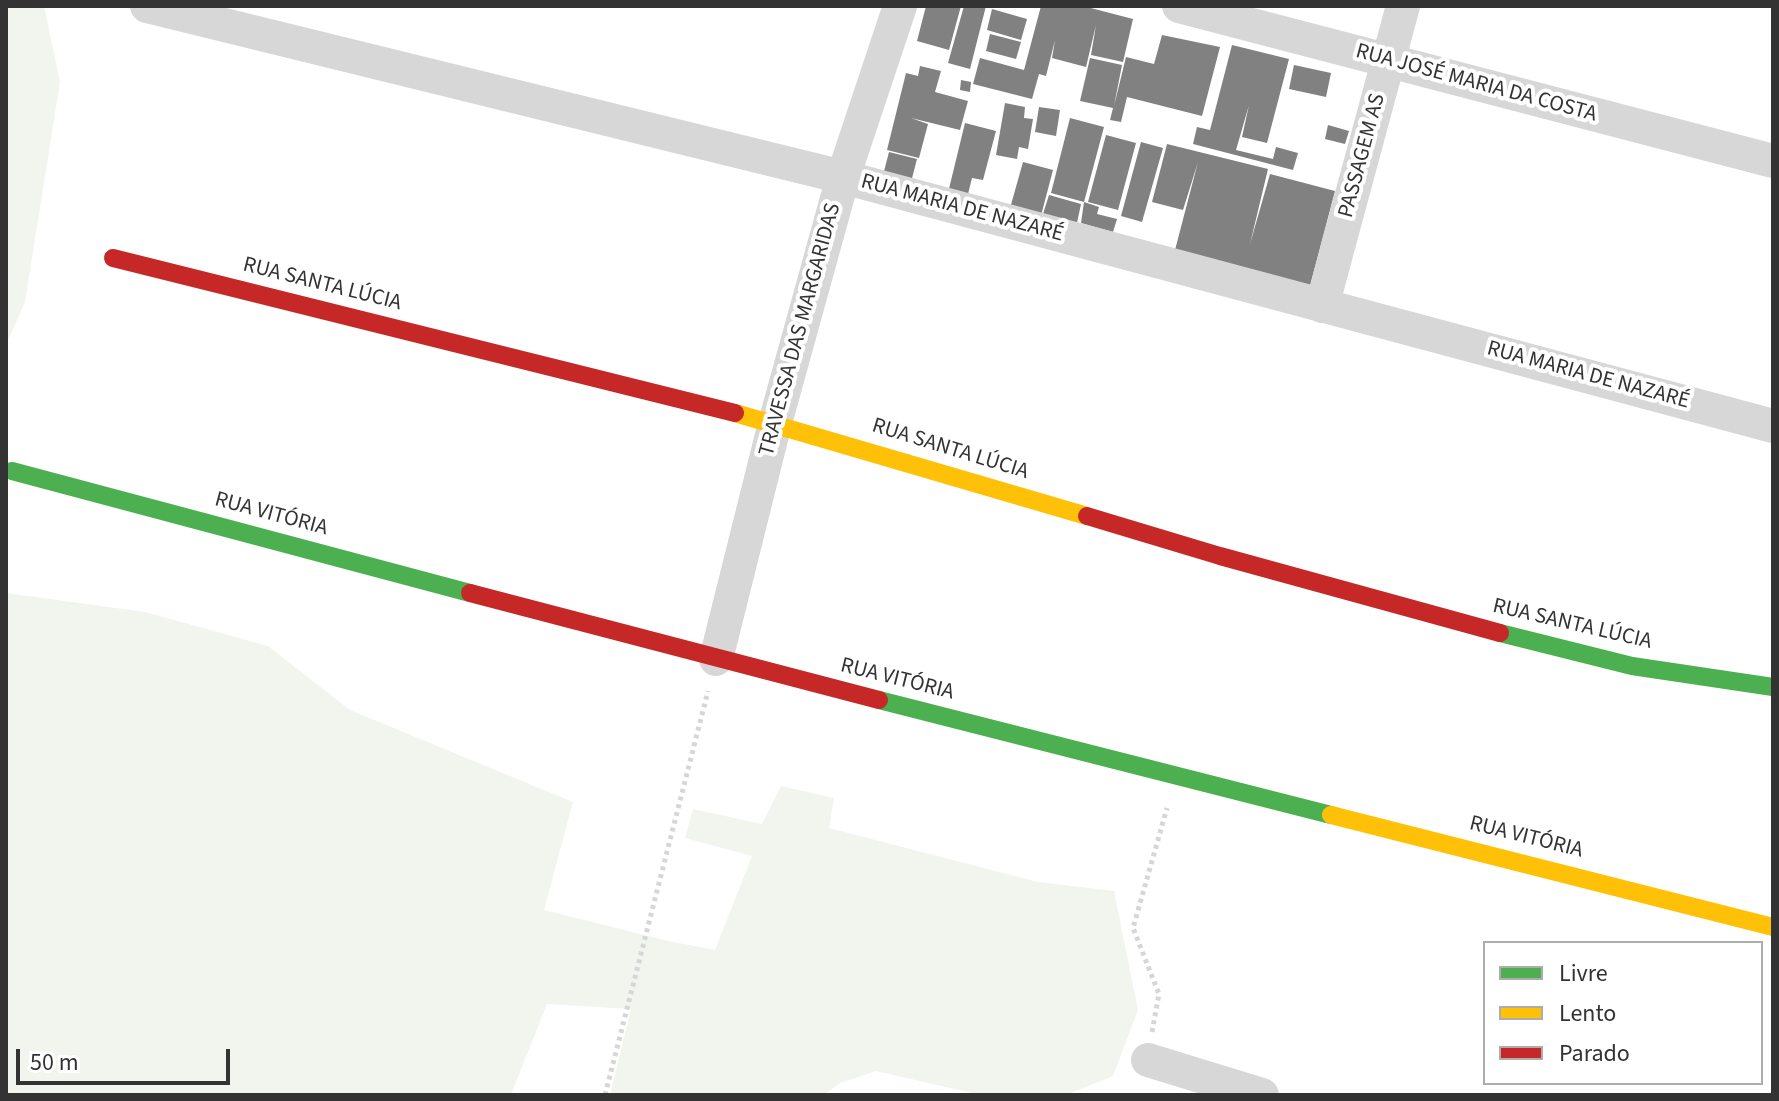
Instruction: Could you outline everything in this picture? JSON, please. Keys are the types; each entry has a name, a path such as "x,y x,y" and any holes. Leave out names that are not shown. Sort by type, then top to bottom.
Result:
{"street":[{"name":"RUA MARIA DE NAZARÉ","path":"147,6 843,177 1773,426"},
{"name":"TRAVESSA DAS MARGARIDAS","path":"716,659 775,423 843,177 900,6"},
{"name":"RUA JOSÉ MARIA DA COSTA","path":"1179,6 1773,161"},
{"name":"PASSAGEM AS","path":"1322,306 1403,6"},
{"name":"RUA SANTA LÚCIA","path":"113,258 775,423 1220,556 1444,619 1632,666 1773,687"},
{"name":"RUA VITÓRIA","path":"12,471 716,659 1773,927"},
{"path":"1148,1060 1262,1095"}],"path":[{"path":"605,1095 716,659"},
{"path":"1148,1060 1159,994 1133,928 1176,775"}],"shaded area":[{"path":"6,6 44,6 60,82 25,302 6,345"},
{"path":"6,593 145,612 268,646 350,710 573,802 544,910 715,950 752,856 685,838 693,809 762,824 781,786 834,798 829,828 1038,882 1114,891 1138,1010 1113,1076 1066,1095 981,1095 876,1071 840,1083 824,1095 610,1095 631,1009 547,1004 511,1095 6,1095"}],"building":[{"path":"926,6 961,6 949,50 917,41"},
{"path":"964,6 986,6 970,69 948,63"},
{"path":"1041,6 1083,6 1133,19 1123,62 1091,55 1096,25 1086,67 1052,58 1055,40 1046,76 1039,74 1032,99 973,84 980,58 1024,70"},
{"path":"992,9 1027,19 1021,40 987,30"},
{"path":"990,34 1021,42 1016,59 986,51"},
{"path":"1162,35 1220,47 1202,116 1127,97 1121,122 1110,120 1113,108 1080,101 1090,58 1122,65 1114,106 1126,57 1154,64"},
{"path":"1232,45 1289,59 1267,143 1242,137 1249,105 1236,150 1273,159 1276,147 1298,153 1293,170 1193,144 1197,127 1210,130"},
{"path":"1294,65 1331,73 1326,97 1289,89"},
{"path":"920,66 941,71 935,92 968,101 960,130 911,118 928,124 919,158 887,150 906,73 918,76"},
{"path":"961,80 971,82 970,92 960,90"},
{"path":"1005,103 1025,107 1024,118 1033,119 1028,149 1019,147 1017,159 996,155"},
{"path":"1039,107 1060,110 1056,136 1035,132"},
{"path":"1070,118 1104,127 1084,202 1051,193"},
{"path":"965,123 996,131 983,180 972,178 965,206 946,201"},
{"path":"1328,125 1349,131 1345,144 1325,139"},
{"path":"1106,135 1136,143 1118,210 1088,202"},
{"path":"1141,142 1163,148 1142,222 1121,216"},
{"path":"1167,144 1268,169 1250,244 1270,174 1335,191 1310,286 1175,250 1198,162 1183,210 1152,202"},
{"path":"889,152 917,159 910,186 882,179"},
{"path":"1023,162 1053,170 1038,227 1007,219"},
{"path":"1049,195 1081,204 1077,223 1043,214"},
{"path":"1084,202 1099,207 1097,214 1117,219 1113,232 1081,223"}],"traffic: fast":[{"path":"12,471 470,593"},
{"path":"1500,633 1632,666 1773,687"},
{"path":"879,700 1331,815"}],"traffic: slow":[{"path":"735,413 1087,516"},
{"path":"1331,815 1773,927"}],"traffic: jam":[{"path":"113,258 735,413"},
{"path":"1087,516 1500,633"},
{"path":"470,593 879,700"}]}
